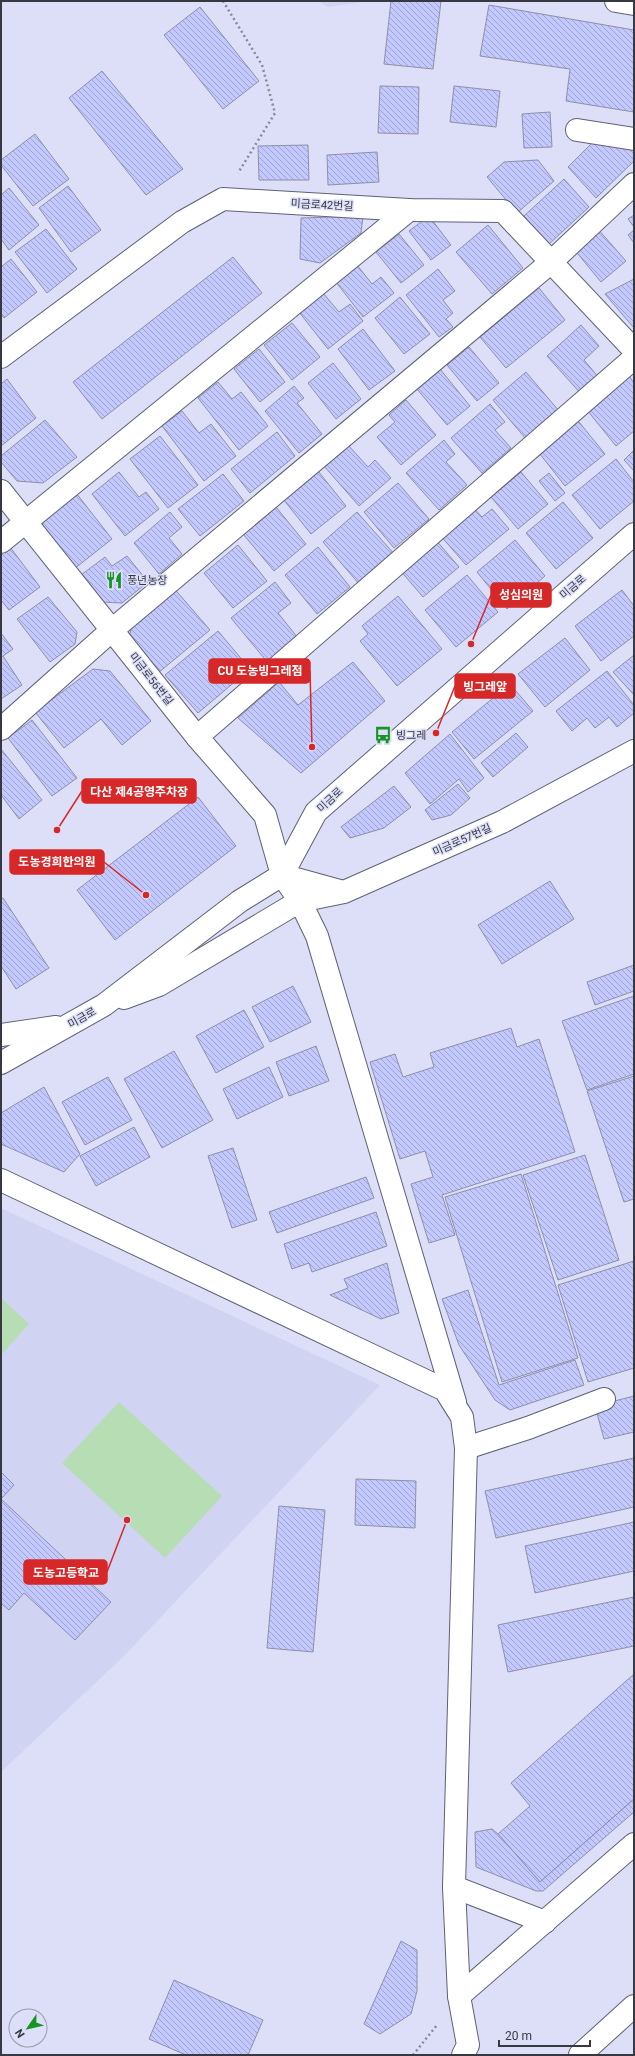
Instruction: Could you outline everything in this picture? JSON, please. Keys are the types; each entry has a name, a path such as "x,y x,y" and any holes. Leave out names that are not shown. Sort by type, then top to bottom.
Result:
{"street":[{"path":"616,1 634,4"},
{"path":"576,130 634,139"},
{"path":"1,729 112,630 550,263 634,184"},
{"name":"미금로42번길","path":"223,199 409,210 503,211 550,263 634,350"},
{"path":"1,357 182,222 223,199"},
{"path":"1,542 409,210"},
{"path":"197,737 634,358"},
{"name":"미금로56번길","path":"1,491 197,737 265,815 282,875 300,901 317,936 458,1409 462,1417 466,1448 454,1887 459,1996 466,2050"},
{"name":"미금로","path":"1,1063 104,1005 240,901 282,875 316,812 634,534"},
{"name":"미금로57번길","path":"104,1005 159,985 300,901 344,892 502,822 634,751"},
{"path":"282,875 344,892"},
{"path":"1,1035 69,1025"},
{"path":"1,1180 445,1390 458,1409"},
{"path":"466,1448 528,1428 604,1399"},
{"path":"459,1996 634,1844"},
{"path":"454,1887 545,1922"},
{"path":"580,2055 634,2006"}],"path":[{"path":"223,1 262,65 275,113 223,199"}],"shaded area":[{"path":"318,1 372,1 328,7"},
{"path":"1,1208 380,1385 125,1655 1,1772"}],"green space":[{"path":"1,1298 29,1324 1,1355"},
{"path":"119,1402 222,1496 165,1558 62,1463"}],"building":[{"path":"391,1 441,1 433,69 384,64"},
{"path":"489,5 634,30 634,112 566,101 570,69 480,56"},
{"path":"200,7 259,81 223,109 164,35"},
{"path":"102,71 183,169 146,195 69,98"},
{"path":"380,86 419,87 418,134 378,133"},
{"path":"454,86 500,91 496,127 450,122"},
{"path":"550,112 552,147 524,148 522,114"},
{"path":"35,134 69,179 33,206 1,165 1,160"},
{"path":"623,141 634,151 634,161 596,198 568,167 593,142"},
{"path":"308,145 309,180 259,180 258,146"},
{"path":"377,152 379,182 328,185 327,155"},
{"path":"538,160 554,181 517,213 487,177 504,162"},
{"path":"564,179 589,207 549,244 524,216"},
{"path":"68,186 101,230 71,252 39,208"},
{"path":"9,188 39,225 9,250 1,239 1,195"},
{"path":"634,215 634,227 628,219"},
{"path":"363,216 361,233 320,263 300,259 301,218"},
{"path":"429,216 451,245 431,260 409,231"},
{"path":"488,225 523,268 492,294 456,252"},
{"path":"597,228 626,261 601,282 573,248"},
{"path":"46,229 77,269 47,293 15,252"},
{"path":"634,230 634,243 628,235"},
{"path":"399,234 424,265 401,283 376,252"},
{"path":"233,257 262,293 102,419 73,382"},
{"path":"11,259 37,292 4,318 1,314 1,267"},
{"path":"357,265 372,284 381,277 394,293 363,317 336,282"},
{"path":"438,269 455,291 443,300 453,313 446,319 453,327 439,337 406,295"},
{"path":"634,279 634,328 605,294"},
{"path":"539,288 565,320 506,368 480,337"},
{"path":"323,293 339,312 350,304 363,321 328,349 299,312"},
{"path":"400,297 430,334 404,354 375,318"},
{"path":"292,323 320,357 292,380 264,345"},
{"path":"581,325 599,346 584,360 600,379 582,395 547,356"},
{"path":"363,329 395,371 369,390 338,349"},
{"path":"469,347 499,383 477,401 447,365"},
{"path":"259,349 285,382 260,402 234,369"},
{"path":"333,363 361,399 336,419 308,383"},
{"path":"440,369 470,406 447,425 417,389"},
{"path":"526,372 559,411 526,439 493,400"},
{"path":"629,376 634,383 634,431 616,446 587,410"},
{"path":"7,379 36,418 1,446 1,384"},
{"path":"218,382 232,399 241,392 268,426 239,450 198,398"},
{"path":"294,386 304,398 297,403 322,434 299,453 265,411"},
{"path":"406,400 436,435 401,465 377,437 395,422 389,415"},
{"path":"490,404 505,422 495,430 511,448 482,473 451,438"},
{"path":"182,411 199,433 211,424 236,456 204,481 162,426"},
{"path":"575,417 605,454 565,486 536,449"},
{"path":"45,420 77,457 43,483 17,481 1,462 1,456"},
{"path":"277,432 295,456 250,493 231,469"},
{"path":"160,436 198,485 168,508 130,459"},
{"path":"444,440 455,454 446,462 467,485 439,510 406,473"},
{"path":"348,445 368,467 375,460 391,478 359,506 324,466"},
{"path":"634,450 634,471 624,460"},
{"path":"616,459 634,482 634,501 600,529 572,495"},
{"path":"318,471 346,506 311,534 283,499"},
{"path":"119,472 139,497 146,492 159,509 125,536 92,494"},
{"path":"521,472 548,504 518,529 491,497"},
{"path":"549,473 565,493 555,501 539,481"},
{"path":"223,474 244,501 200,536 178,509"},
{"path":"398,483 429,519 394,548 364,512"},
{"path":"73,489 112,539 74,569 35,519"},
{"path":"563,502 593,538 556,569 526,533"},
{"path":"472,506 482,517 492,509 509,529 466,565 439,534"},
{"path":"276,507 306,544 274,571 243,534"},
{"path":"170,512 182,527 169,538 182,554 159,574 134,543"},
{"path":"357,512 395,555 360,585 323,542"},
{"path":"435,539 459,567 423,597 399,569"},
{"path":"515,540 545,576 507,609 477,572"},
{"path":"238,545 267,581 233,608 204,573"},
{"path":"10,547 40,587 9,610 1,600 1,553"},
{"path":"318,547 350,587 317,614 285,575"},
{"path":"127,556 148,582 122,603 101,602 81,575 105,557 112,566"},
{"path":"467,575 498,612 456,647 425,610"},
{"path":"275,582 291,603 278,613 298,638 268,663 231,618"},
{"path":"172,586 210,630 158,673 129,639 133,619"},
{"path":"622,590 634,606 634,636 601,661 575,626"},
{"path":"398,596 442,649 397,686 360,641 368,634 362,626"},
{"path":"48,597 77,632 75,644 50,662 17,619"},
{"path":"218,631 250,669 198,713 165,675"},
{"path":"1,633 13,649 3,656 22,685 1,699"},
{"path":"565,638 590,670 545,707 518,674"},
{"path":"634,655 634,695 613,672"},
{"path":"353,662 385,701 301,773 238,718 279,682 298,705"},
{"path":"93,669 110,671 151,721 122,745 101,719 64,748 35,712"},
{"path":"607,671 634,705 634,713 617,727 609,717 595,728 587,718 572,731 556,711"},
{"path":"510,684 533,711 474,759 452,732"},
{"path":"32,720 77,778 52,796 8,738"},
{"path":"516,733 528,747 493,777 481,763"},
{"path":"450,734 484,778 468,792 459,779 430,804 405,773"},
{"path":"1,749 42,800 19,819 1,795"},
{"path":"458,784 470,798 451,815 432,820 425,810"},
{"path":"394,786 411,807 384,828 350,838 341,827"},
{"path":"198,797 236,846 115,940 77,890"},
{"path":"550,881 574,919 502,964 478,925"},
{"path":"3,898 49,968 16,989 1,966 1,899"},
{"path":"634,965 634,991 595,1005 587,982"},
{"path":"293,986 311,1022 270,1042 252,1007"},
{"path":"634,996 634,1074 587,1090 562,1021"},
{"path":"244,1010 264,1047 216,1073 196,1036"},
{"path":"511,1028 517,1047 539,1039 575,1152 442,1195 455,1235 429,1243 411,1184 433,1177 425,1151 400,1159 370,1062 395,1054 403,1077 434,1067 430,1053"},
{"path":"316,1046 329,1081 289,1096 276,1062"},
{"path":"174,1051 213,1120 162,1148 124,1079"},
{"path":"269,1067 283,1097 237,1119 223,1089"},
{"path":"634,1076 634,1199 624,1202 587,1091"},
{"path":"108,1077 132,1120 85,1145 62,1102"},
{"path":"44,1087 80,1154 64,1172 1,1144 1,1113"},
{"path":"134,1127 150,1157 96,1186 80,1156"},
{"path":"233,1148 257,1220 232,1228 208,1156"},
{"path":"585,1155 619,1260 558,1280 523,1175"},
{"path":"521,1174 578,1358 502,1382 445,1197"},
{"path":"366,1177 374,1198 277,1233 269,1212"},
{"path":"376,1212 387,1246 312,1272 309,1263 292,1269 284,1244"},
{"path":"634,1261 634,1368 588,1382 558,1285"},
{"path":"387,1263 399,1313 381,1319 330,1295 348,1288 344,1279"},
{"path":"468,1290 499,1385 575,1360 584,1385 510,1410 495,1400 459,1345 442,1299"},
{"path":"634,1396 634,1432 604,1439 595,1406"},
{"path":"634,1458 634,1507 496,1538 485,1491"},
{"path":"1,1472 14,1485 1,1499"},
{"path":"356,1479 416,1481 415,1528 355,1525"},
{"path":"1,1499 111,1602 75,1640 24,1593 9,1610 1,1603"},
{"path":"279,1506 325,1510 313,1652 267,1648"},
{"path":"634,1522 634,1571 535,1593 525,1546"},
{"path":"634,1597 634,1646 508,1672 498,1625"},
{"path":"634,1674 634,1799 540,1882 498,1834 530,1806 511,1783"},
{"path":"634,1799 634,1812 543,1891 536,1891 476,1867 475,1832 492,1829 540,1882"},
{"path":"401,1941 417,1950 417,1991 411,2014 380,2034 364,2024"},
{"path":"174,1980 263,2020 248,2055 186,2055 149,2039"}],"place":[{"name":"풍년농장","path":"114,580"},
{"name":"성심의원","path":"471,644"},
{"name":"빙그레앞","path":"436,733"},
{"name":"빙그레","path":"383,735"},
{"name":"CU 도농빙그레점","path":"312,747"},
{"name":"다산 제4공영주차장","path":"57,830"},
{"name":"도농경희한의원","path":"146,895"},
{"name":"도농고등학교","path":"127,1520"}]}
